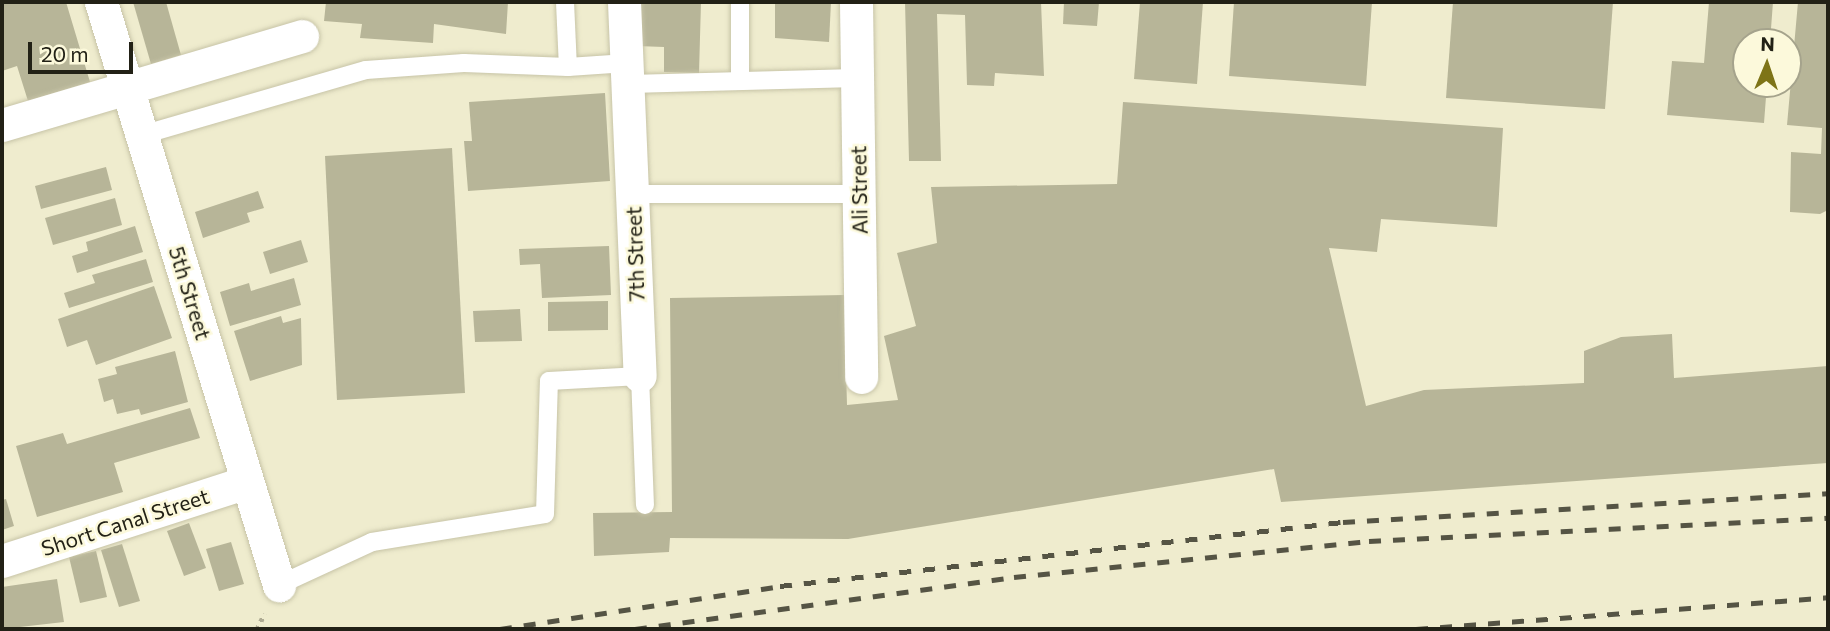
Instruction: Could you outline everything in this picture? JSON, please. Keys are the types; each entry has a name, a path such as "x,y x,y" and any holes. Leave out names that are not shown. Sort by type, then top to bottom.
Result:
{"street":[{"name":"5th Street","path":"100,2 279,585"},
{"name":"7th Street","path":"624,2 640,376"},
{"name":"Ali Street","path":"856,2 861,377"},
{"path":"2,125 302,36"},
{"name":"Short Canal Street","path":"2,561 247,482"}],"lane":[{"path":"565,2 568,67"},
{"path":"740,2 740,81"},
{"path":"142,135 366,70 464,63 568,67 628,74 740,81 857,78"},
{"path":"632,194 859,194"},
{"path":"279,585 372,542 545,514 549,381 640,376"},
{"name":"7th Street","path":"640,376 645,505"}],"building":[{"path":"2,2 66,2 90,82 28,101 17,66 2,71"},
{"path":"133,2 166,2 181,55 151,64"},
{"path":"326,2 508,2 506,34 434,24 433,43 360,38 362,24 324,21"},
{"path":"635,2 701,2 699,73 664,72 664,47 637,46"},
{"path":"775,2 831,2 829,42 775,38"},
{"path":"905,2 1041,2 1044,76 995,73 994,86 967,85 965,15 937,14 941,161 909,161"},
{"path":"1064,2 1099,2 1097,26 1063,24"},
{"path":"1140,2 1203,2 1197,84 1134,79"},
{"path":"1234,2 1372,2 1366,86 1229,76"},
{"path":"1453,2 1613,2 1605,109 1446,98"},
{"path":"1709,2 1773,2 1771,28 1732,28 1732,98 1766,98 1764,123 1667,115 1672,61 1704,63"},
{"path":"1798,2 1828,2 1828,210 1820,214 1790,212 1791,152 1821,154 1822,128 1787,125 1789,98 1802,98 1802,28 1796,28"},
{"path":"605,93 610,181 468,191 464,141 472,141 469,102"},
{"path":"1123,102 1503,128 1497,227 1381,219 1377,252 1329,248 1366,406 1424,390 1584,383 1584,351 1621,337 1672,334 1674,378 1828,366 1828,463 1281,502 1274,469 848,539 670,538 669,552 594,556 593,513 672,512 670,298 844,295 847,405 898,400 884,336 916,326 897,253 937,243 931,187 1117,184"},
{"path":"452,148 465,393 337,400 325,156"},
{"path":"106,167 112,190 41,209 35,186"},
{"path":"258,191 264,208 247,213 250,222 203,238 195,212"},
{"path":"115,198 122,225 53,245 45,218"},
{"path":"135,226 143,252 77,273 72,256 88,251 86,242"},
{"path":"301,240 308,262 270,274 263,252"},
{"path":"609,246 611,295 542,298 540,264 520,265 519,249"},
{"path":"146,259 153,282 69,308 64,293 95,283 92,275"},
{"path":"294,278 301,305 230,326 220,292 249,283 251,291"},
{"path":"154,286 172,338 96,365 87,340 67,347 58,319"},
{"path":"608,301 608,330 548,331 548,302"},
{"path":"520,309 522,341 475,342 473,311"},
{"path":"281,316 283,323 301,318 302,365 250,381 234,331"},
{"path":"175,351 188,402 141,415 139,409 117,414 113,399 104,402 98,379 117,374 115,367"},
{"path":"190,408 200,438 114,463 123,492 37,517 16,446 63,433 67,444"},
{"path":"6,499 14,526 2,530 2,500"},
{"path":"189,523 206,568 184,576 167,531"},
{"path":"231,542 244,584 219,591 206,549"},
{"path":"122,544 140,601 119,607 101,550"},
{"path":"96,551 107,597 80,603 69,557"},
{"path":"57,579 64,622 2,629 2,587"}],"railway":[{"path":"500,629 780,586 1343,522 1828,493"},
{"path":"635,629 1014,577 1369,541 1828,518"},
{"path":"1416,629 1828,597"}]}
